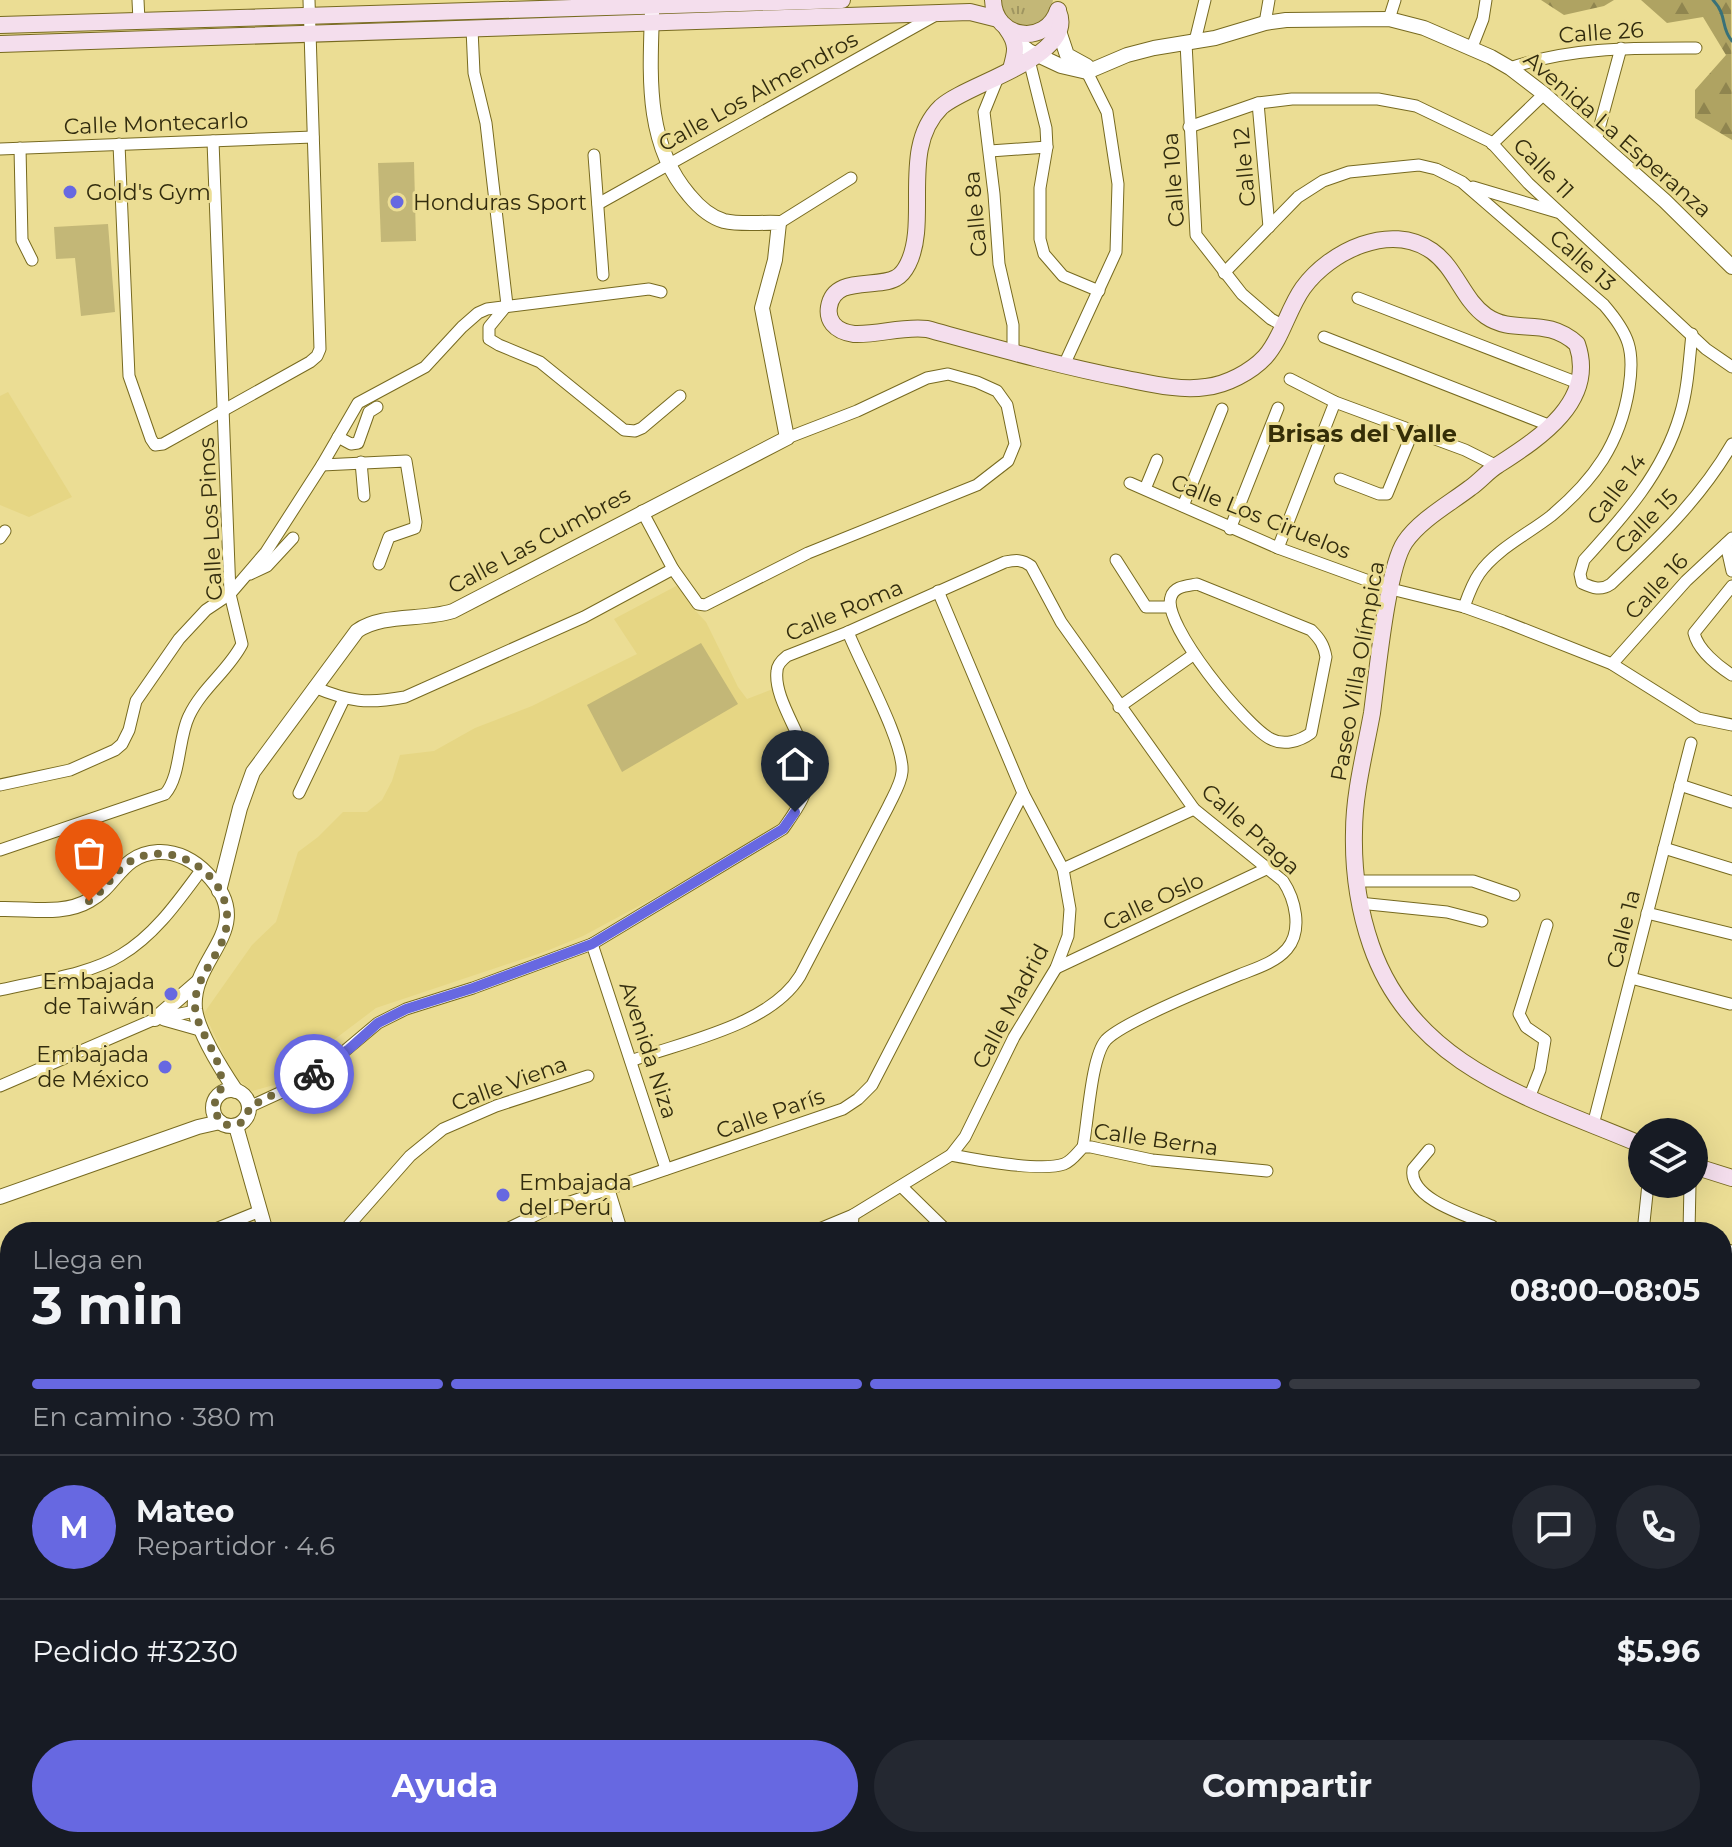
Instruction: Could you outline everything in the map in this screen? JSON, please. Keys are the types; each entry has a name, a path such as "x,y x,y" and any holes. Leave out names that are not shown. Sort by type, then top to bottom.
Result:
{"main road":[{"path":"0,25 139,21 309,7 652,5 842,0"},
{"path":"993,0 1016,52 1005,72"},
{"path":"0,44 970,12 1023,35 1040,32 1053,21 1059,5"},
{"path":"1059,5 1059,31 1050,45 1033,58 957,96 934,115 920,146 913,246 903,273 891,280 840,290 831,299 828,309 834,326 847,333 909,327 927,329 1013,353 1141,382 1182,388 1207,387 1233,379 1255,365 1273,346 1302,289 1329,262 1359,245 1388,239 1431,250 1488,317 1505,323 1548,327 1567,335 1578,349 1578,383"},
{"name":"Paseo Villa Olímpica","path":"1578,383 1570,405 1535,442 1497,466 1407,539 1401,550 1391,589 1354,828 1355,881 1378,965 1412,1019 1437,1044 1475,1070 1529,1098 1628,1139"},
{"path":"1708,1170 1732,1178"}],"street":[{"path":"138,0 139,21"},
{"name":"Calle 10a","path":"1205,0 1190,42 1189,127 1195,232 1242,294 1282,325"},
{"path":"1265,23 1269,0"},
{"path":"1389,19 1395,0"},
{"path":"1472,47 1483,19 1486,0"},
{"path":"652,5 650,87 653,116 669,164 681,186 712,216 724,221 779,223 851,178"},
{"path":"119,144 129,376 151,439 155,445 163,444 310,362 320,349 309,7"},
{"name":"Calle Los Almendros","path":"598,204 938,14"},
{"name":"Avenida La Esperanza","path":"1091,70 1154,48 1286,20 1389,19 1424,28 1472,47 1510,68 1544,94 1665,201 1732,267"},
{"path":"472,29 474,73 486,123 507,305 489,327 489,339 540,362 624,430 642,428 680,396"},
{"path":"1007,29 1033,58 1075,71 1091,70"},
{"path":"1059,31 1067,55 1091,70 1107,112 1118,184 1116,252 1064,365"},
{"path":"1596,140 1621,48"},
{"name":"Calle 26","path":"1510,68 1567,53 1621,48 1696,48"},
{"path":"1033,58 1046,128 1047,147 1040,188 1040,239 1044,254 1063,276 1099,291"},
{"name":"Calle 8a","path":"1005,72 984,112 990,151 994,224 999,264 1013,325 1013,353"},
{"path":"1492,144 1544,94"},
{"name":"Calle 11","path":"1189,127 1258,103 1327,98 1378,99 1416,106 1492,144 1560,213 1713,355 1732,367"},
{"name":"Calle 12","path":"1258,103 1269,227"},
{"name":"Calle Montecarlo","path":"0,149 313,137"},
{"name":"Calle Los Pinos","path":"0,850 165,794 172,781 189,715 205,689 242,644 230,594 213,141"},
{"path":"990,151 1047,147"},
{"path":"20,148 22,240 32,260"},
{"path":"594,155 603,275"},
{"name":"Calle 13","path":"1224,273 1309,188 1349,172 1419,165 1436,169 1462,182 1604,305 1620,323 1630,344 1632,367 1625,414 1615,441 1602,464 1553,514 1487,564 1476,579 1464,607"},
{"path":"1462,182 1560,213"},
{"path":"642,511 673,569 698,604 705,605 808,553 977,485 1008,461 1015,444 1007,405 997,391 948,374 927,378 857,411 787,438 762,308 775,260 779,223"},
{"path":"0,785 70,770 115,750 126,738 136,701 179,639 206,610 230,594 266,552 358,403 425,367 478,313 507,305 649,289 661,292"},
{"path":"1358,298 1578,383"},
{"name":"Calle 14","path":"1580,569 1584,560 1655,475 1665,456 1682,412 1692,334"},
{"path":"1324,337 1551,426"},
{"path":"1290,379 1335,402 1465,450 1497,466"},
{"path":"1278,548 1335,402"},
{"path":"338,437 351,444 358,443 369,412 377,407"},
{"path":"1230,529 1278,408"},
{"path":"1183,506 1222,409"},
{"path":"1340,479 1379,494 1387,494 1413,431"},
{"name":"Calle Las Cumbres","path":"219,891 249,781 273,742 357,631 382,621 435,617 453,611 787,438"},
{"name":"Calle 15","path":"1580,569 1580,579 1587,585 1604,589 1611,584 1655,543 1698,496 1732,444"},
{"path":"322,465 402,459 409,465 415,528 389,537 379,564"},
{"path":"1145,489 1157,460"},
{"path":"361,462 364,496"},
{"name":"Calle Los Ciruelos","path":"1130,483 1278,548 1391,589 1464,607 1612,664 1698,718 1732,725"},
{"path":"246,575 267,566 293,538"},
{"path":"1729,541 1732,571"},
{"name":"Calle 16","path":"1612,664 1686,581 1729,541"},
{"name":"Calle Roma","path":"249,1107 310,1076 349,1049 378,1023 406,1009 592,944 783,829 807,789 809,772 803,748 778,687 780,663 787,656 1005,562 1024,560 1031,566"},
{"path":"1116,560 1146,607 1169,607"},
{"name":"Calle Praga","path":"1031,566 1061,622 1194,809 1283,881 1293,902 1295,927 1286,951 1267,963 1176,1003 1108,1038 1097,1057 1083,1147"},
{"path":"314,687 344,699 376,703 405,697 584,617 673,569"},
{"path":"1197,584 1311,630 1324,645 1326,657 1311,733 1290,742 1274,741 1259,732 1193,655 1169,607 1171,595 1176,589 1197,584"},
{"path":"1732,586 1694,633 1696,640 1732,675"},
{"name":"Calle Madrid","path":"837,1222 951,1155 965,1137 1014,1037 1056,968 1071,921 1063,869 1023,793 938,591"},
{"path":"631,1061 744,1021 780,1001 800,976 888,807 900,781 902,762 893,732 848,632"},
{"path":"1119,707 1193,655"},
{"path":"299,793 344,699"},
{"name":"Calle 1a","path":"1593,1125 1691,743"},
{"path":"1680,785 1732,802"},
{"name":"Calle París","path":"521,1222 544,1211 843,1109 865,1092 872,1085 1023,793"},
{"path":"1063,869 1194,809"},
{"path":"1664,848 1732,869"},
{"path":"0,909 76,907 98,895 132,860 156,852 179,855 202,869 219,891 227,909 225,933 202,978 195,1011 220,1066 236,1091 245,1097 249,1107 247,1117 236,1126 230,1126 217,1117 215,1100 219,1095 220,1066"},
{"path":"0,990 82,970 121,955 170,911 202,869"},
{"name":"Calle Oslo","path":"1056,968 1266,869"},
{"path":"1355,881 1473,881 1514,895"},
{"path":"1359,903 1447,912 1482,921"},
{"path":"1647,913 1732,934"},
{"path":"1529,1098 1540,1070 1545,1040 1526,1027 1519,1014 1547,925"},
{"name":"Avenida Niza","path":"592,944 666,1169"},
{"path":"155,1019 202,978"},
{"path":"1631,978 1730,1004"},
{"path":"0,1086 155,1019 195,1011"},
{"path":"155,1019 203,1031"},
{"name":"Calle Viena","path":"352,1222 410,1156 443,1129 496,1106 588,1076"},
{"path":"219,1095 236,1091"},
{"path":"0,1197 198,1127 217,1117"},
{"path":"236,1126 263,1222"},
{"name":"Calle Berna","path":"951,1155 1026,1165 1060,1165 1069,1162 1083,1147 1152,1160 1267,1171"},
{"path":"1429,1150 1413,1169 1414,1185 1426,1196 1483,1222"},
{"path":"901,1186 938,1222"},
{"path":"609,1190 619,1222"},
{"path":"1644,1222 1647,1198"},
{"path":"1689,1222 1690,1198"},
{"path":"233,1222 260,1211"},
{"path":"853,1215 853,1222"}],"shaded area":[{"path":"8,392 72,497 29,517 0,505 0,396"},
{"path":"678,585 706,622 747,699 778,687 809,772 782,829 583,936 376,1008 274,1085 252,1091 234,1076 204,1013 252,945 276,922 298,852 343,812 367,812 382,800 400,755 434,751 475,728 532,706 637,654 614,619"}],"green space":[{"path":"999,0 1053,0 1044,21 1028,27 1019,26 1011,20"},
{"path":"1541,0 1614,0 1604,6 1564,15"},
{"path":"1641,0 1731,0 1732,140 1695,118 1695,90 1726,55 1703,17 1667,23"},
{"name":"Honduras Sport","path":"414,162 416,241 381,242 378,163"},
{"path":"108,224 115,312 81,316 75,258 56,259 54,227"},
{"path":"701,643 738,704 622,772 587,705"}],"waterway":[{"path":"1713,0 1721,11 1732,41"}],"way so far":[{"path":"89,901 121,868 132,860 156,852 168,852 191,861 210,877 219,891 227,909 225,933 202,978 195,1011 220,1066 219,1095 213,1106 220,1122 230,1126 241,1124 247,1117 249,1107 314,1074"}],"place":[{"name":"Gold's Gym","path":"70,192"},
{"name":"Honduras Sport","path":"397,202"},
{"name":"Embajada de Taiwán","path":"171,994"},
{"name":"Embajada de México","path":"165,1067"},
{"name":"Embajada del Perú","path":"503,1195"}],"district":[{"name":"Brisas del Valle","path":"1362,434"}],"route":[{"path":"314,1074 378,1023 406,1009 592,944 783,829 795,812"}]}
